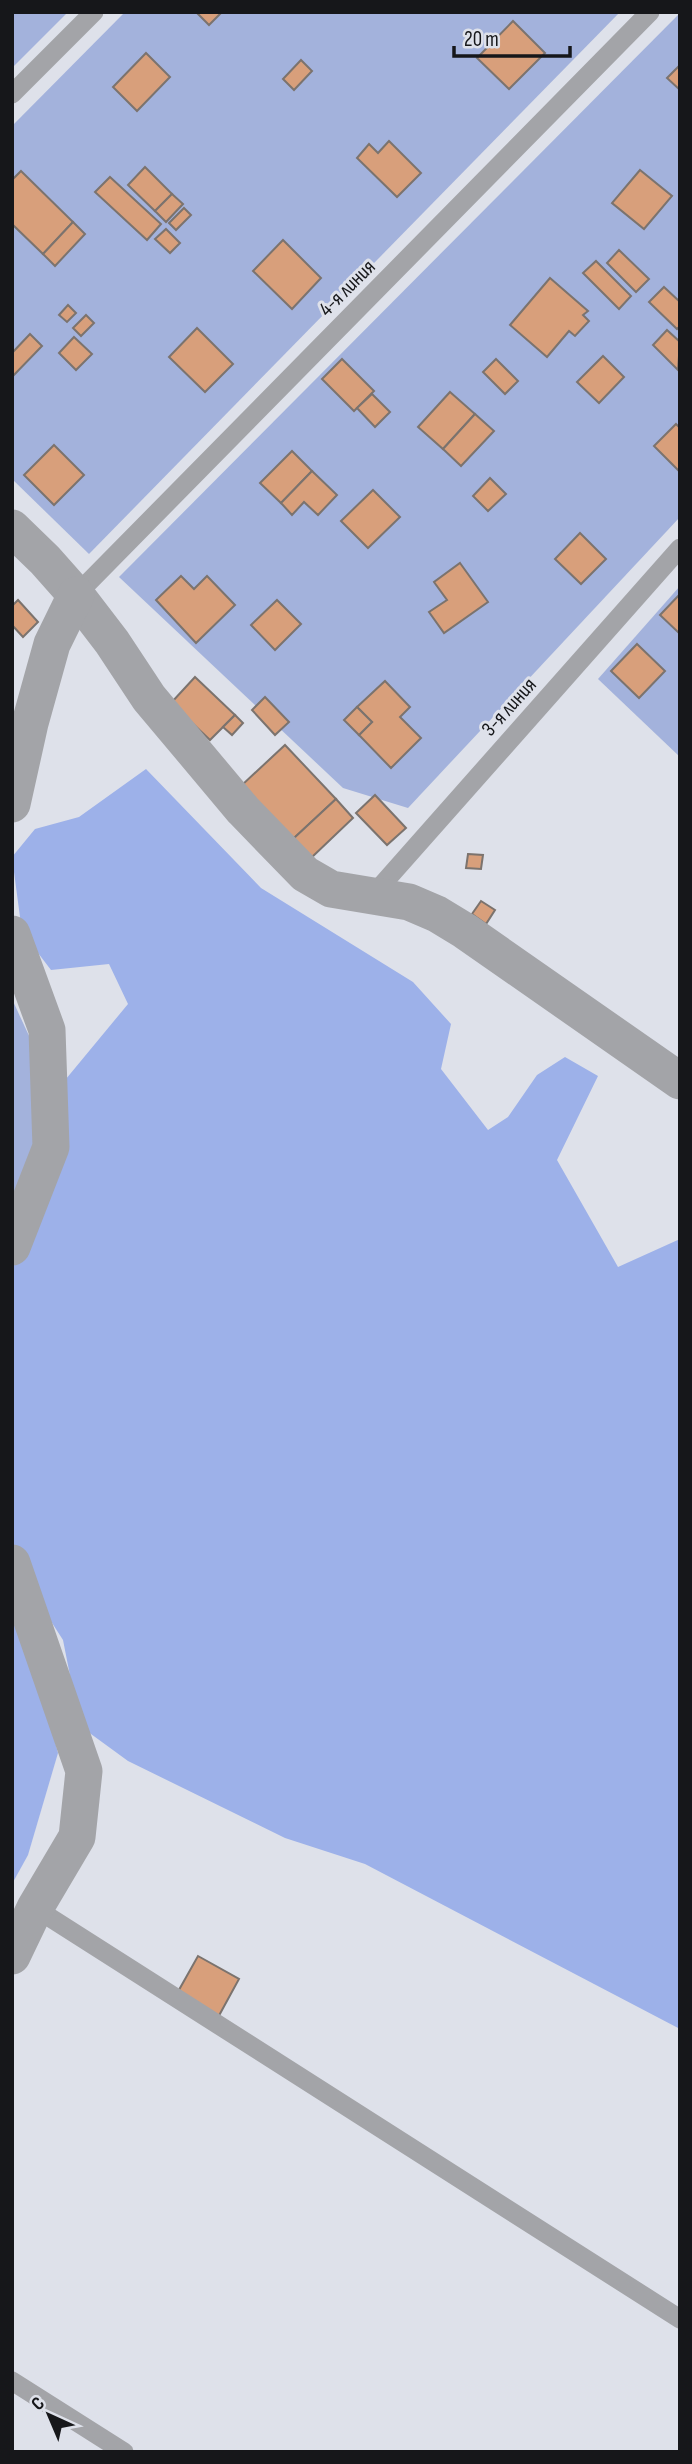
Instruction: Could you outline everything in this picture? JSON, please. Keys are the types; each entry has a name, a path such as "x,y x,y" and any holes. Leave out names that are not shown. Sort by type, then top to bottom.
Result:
{"street":[{"path":"12,528 76,595 112,642 149,698 243,810 305,874 331,889 409,902 437,914 680,1082"},
{"path":"12,804 30,723 52,644 76,595"},
{"path":"12,934 47,1030 51,1147 12,1247"},
{"path":"12,1563 84,1771 77,1837 35,1908 12,1956"}],"lane":[{"path":"12,94 94,12"},
{"name":"4-я линия","path":"76,595 650,12"},
{"name":"3-я линия","path":"372,896 680,548"},
{"path":"35,1908 680,2319"},
{"path":"12,2381 124,2452"}],"shaded area":[{"path":"12,12 68,12 12,68"},
{"path":"125,12 620,12 89,554 12,479 12,126"},
{"path":"680,13 680,517 408,808 343,788 119,577"},
{"path":"680,586 680,757 598,679"},
{"path":"146,769 261,888 413,982 451,1024 441,1069 488,1130 508,1117 537,1075 565,1057 598,1076 557,1160 618,1267 680,1239 680,2029 365,1864 285,1838 128,1761 80,1726 63,1640 22,1576 12,1547 12,1269 61,1152 61,1085 128,1004 109,964 51,970 22,932 12,857 35,829 79,817"},
{"path":"12,999 36,1051 33,1161 12,1218"},
{"path":"12,1599 29,1644 58,1753 28,1855 12,1884"}],"building":[{"path":"196,12 222,12 209,25"},
{"path":"513,21 545,53 509,89 477,58"},
{"path":"146,53 170,77 137,111 113,87"},
{"path":"301,60 312,71 294,90 283,79"},
{"path":"680,65 680,90 667,78"},
{"path":"389,141 421,173 397,197 357,158 369,144 378,153"},
{"path":"145,167 172,194 155,211 128,185"},
{"path":"640,170 672,196 644,229 612,203"},
{"path":"21,171 73,222 43,254 12,224 12,180"},
{"path":"110,177 161,224 147,240 95,192"},
{"path":"172,194 183,204 166,222 155,211"},
{"path":"184,208 191,215 176,230 169,223"},
{"path":"73,222 85,234 55,266 43,254"},
{"path":"166,229 180,243 170,253 155,239"},
{"path":"283,240 321,278 292,309 253,271"},
{"path":"619,250 649,279 636,292 607,263"},
{"path":"596,261 631,296 619,309 583,273"},
{"path":"550,278 588,311 583,315 589,321 575,336 569,331 547,357 510,325"},
{"path":"664,287 680,302 680,326 677,329 649,302"},
{"path":"68,305 76,313 67,322 59,315"},
{"path":"86,315 94,323 81,336 73,328"},
{"path":"197,328 233,364 205,392 169,357"},
{"path":"667,330 680,342 678,370 653,345"},
{"path":"30,334 42,346 12,377 12,353"},
{"path":"74,337 92,354 76,370 59,353"},
{"path":"603,356 624,377 599,403 577,382"},
{"path":"342,359 374,391 354,411 322,379"},
{"path":"496,359 518,381 505,394 483,372"},
{"path":"450,392 475,414 443,449 418,427"},
{"path":"372,394 390,412 375,427 357,408"},
{"path":"475,414 494,431 461,466 443,449"},
{"path":"676,424 680,428 680,472 654,446"},
{"path":"54,445 84,475 54,505 24,475"},
{"path":"292,451 312,471 281,503 260,483"},
{"path":"312,471 337,495 318,515 304,502 292,515 281,503"},
{"path":"490,478 506,494 488,511 473,496"},
{"path":"373,490 400,517 368,548 341,521"},
{"path":"580,533 606,559 581,584 555,559"},
{"path":"460,563 488,602 444,633 429,612 447,600 434,582"},
{"path":"181,576 194,589 207,576 235,605 196,643 156,600"},
{"path":"680,594 680,634 660,615"},
{"path":"18,600 38,622 23,637 12,625 12,606"},
{"path":"277,600 301,624 275,650 251,625"},
{"path":"637,644 665,671 639,698 611,671"},
{"path":"195,677 235,715 210,740 171,703"},
{"path":"385,681 410,707 400,717 421,738 391,768 359,735 372,722 357,707"},
{"path":"265,697 289,722 275,735 252,710"},
{"path":"357,707 372,722 359,735 344,720"},
{"path":"235,715 243,723 232,735 223,727"},
{"path":"285,745 336,799 293,839 242,785"},
{"path":"375,795 406,828 387,845 356,813"},
{"path":"336,799 353,818 311,858 293,839"},
{"path":"468,854 483,855 481,869 466,868"},
{"path":"481,901 495,910 486,924 472,914"},
{"path":"198,1956 239,1979 216,2021 175,1997"}]}
